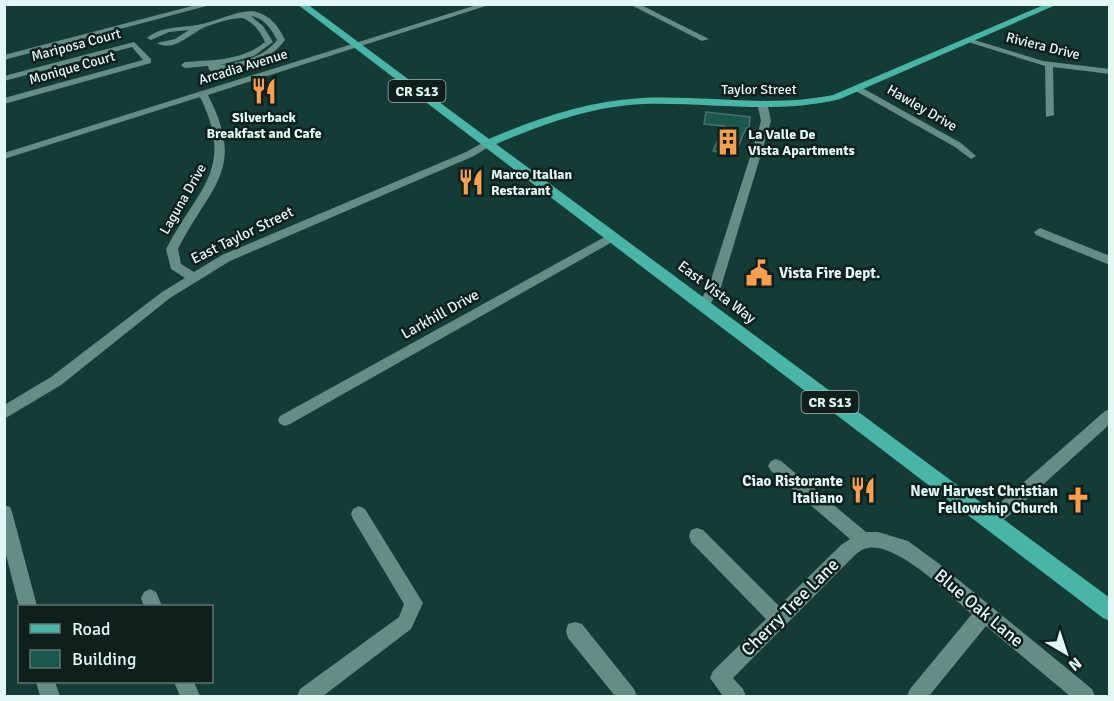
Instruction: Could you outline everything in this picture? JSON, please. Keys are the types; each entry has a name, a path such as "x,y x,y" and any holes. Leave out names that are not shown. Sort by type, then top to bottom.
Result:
{"main road":[{"name":"East Vista Way","path":"301,4 1110,611"},
{"name":"Taylor Street","path":"487,144 557,115 597,105 644,100 763,107 812,103 836,97 1054,4"}],"street":[{"path":"4,58 212,4"},
{"name":"Arcadia Avenue","path":"4,156 489,4"},
{"path":"632,4 705,39"},
{"path":"196,9 207,24"},
{"path":"151,38 167,30 207,24 250,12 260,14 274,26 281,42 269,54 240,63 212,68 213,62"},
{"path":"185,65 233,60 256,53 268,43 263,30 247,15 239,15"},
{"path":"161,43 179,40 207,24"},
{"name":"Riviera Drive","path":"971,40 1048,64 1110,72"},
{"name":"Mariposa Court","path":"4,79 134,44 148,61"},
{"name":"Monique Court","path":"4,101 148,61"},
{"path":"1048,64 1049,115"},
{"name":"Hawley Drive","path":"858,87 958,145 971,156"},
{"name":"Laguna Drive","path":"193,277 175,266 172,249 214,180 220,164 218,127 203,94"},
{"path":"703,306 715,287 762,135 766,121 763,107"},
{"name":"East Taylor Street","path":"4,414 56,381 128,324 193,277 245,249 439,168 487,144"},
{"path":"1040,232 1110,261"},
{"name":"Larkhill Drive","path":"285,420 610,238"},
{"path":"990,522 1110,415"},
{"path":"776,466 863,540"},
{"path":"4,512 9,551 28,605"},
{"path":"307,696 405,623 414,603 359,514"},
{"path":"697,536 779,619"},
{"name":"Blue Oak Lane","path":"863,540 878,540 902,547 985,612 1085,696"},
{"name":"Cherry Tree Lane","path":"736,696 720,678 847,551 863,540"},
{"path":"917,696 985,612"},
{"path":"575,631 627,696"}],"building":[{"path":"706,112 750,117 749,129 746,128 734,156 713,151 724,126 704,124"}],"place":[{"name":"Silverback Breakfast and Cafe","path":"264,91"},
{"name":"La Valle De Vista Apartments","path":"728,142"},
{"name":"Marco Italian Restarant","path":"471,182"},
{"name":"Vista Fire Dept.","path":"759,273"},
{"name":"Ciao Ristorante Italiano","path":"863,490"},
{"name":"New Harvest Christian Fellowship Church","path":"1078,500"}]}
